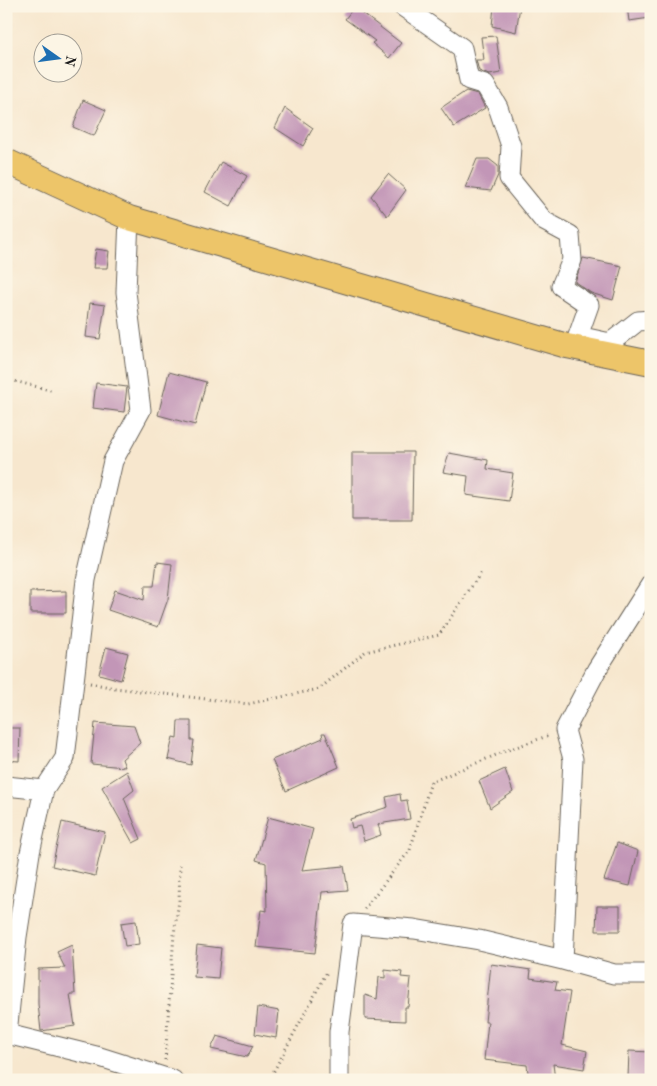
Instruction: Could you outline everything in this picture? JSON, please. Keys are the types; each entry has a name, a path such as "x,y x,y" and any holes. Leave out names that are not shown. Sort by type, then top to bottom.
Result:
{"main road":[{"path":"6,161 129,218 567,346 651,363"}],"street":[{"path":"402,6 462,48 469,80 485,85 498,107 511,146 509,178 544,221 570,236 572,260 561,286 589,305 578,336 610,343 638,321 651,320"},
{"path":"129,218 126,292 141,410 113,461 86,580 65,758 44,790 30,853 17,937 7,1036 100,1057 170,1079"},
{"path":"563,960 573,759 565,730 597,669 651,584"},
{"path":"6,786 44,790"},
{"path":"338,1080 339,1032 353,924 414,930 479,940 614,974 651,974"}],"path":[{"path":"6,379 54,391"},
{"path":"74,680 115,688 248,704 319,689 364,652 439,635 482,571"},
{"path":"353,924 410,850 431,782 508,750 565,730"},
{"path":"170,1079 165,1053 174,934 179,901 180,865"},
{"path":"270,1080 330,968"}],"building":[{"path":"494,6 520,6 516,32 492,26"},
{"path":"627,6 648,6 650,18 629,21"},
{"path":"354,7 401,43 389,58 372,43 375,41 345,19"},
{"path":"496,36 501,73 489,75 479,71 476,60 484,60 481,37"},
{"path":"466,91 478,94 485,108 454,127 441,108"},
{"path":"83,100 106,110 94,136 73,127"},
{"path":"285,108 313,128 303,146 275,128"},
{"path":"477,159 489,159 498,166 498,175 491,191 465,188"},
{"path":"221,162 247,176 231,206 205,192"},
{"path":"388,174 406,190 387,216 371,196"},
{"path":"96,249 109,251 107,268 93,268"},
{"path":"583,258 622,266 613,300 591,293 575,282"},
{"path":"90,303 105,305 100,339 86,337"},
{"path":"169,372 206,382 195,425 158,415"},
{"path":"96,383 127,387 124,412 93,408"},
{"path":"352,452 413,452 412,520 352,520"},
{"path":"449,453 488,460 487,469 513,473 509,501 466,495 468,476 443,472"},
{"path":"157,562 172,564 168,599 158,627 108,610 115,590 144,600 145,586 154,586"},
{"path":"66,591 66,613 30,613 30,592"},
{"path":"106,647 128,653 121,680 99,674"},
{"path":"178,721 191,721 191,740 194,740 191,765 168,759 173,737 177,738"},
{"path":"95,723 134,726 140,743 122,759 125,767 91,764"},
{"path":"6,728 20,728 19,761 6,760"},
{"path":"322,733 325,733 339,767 286,791 272,760 323,738"},
{"path":"505,769 513,792 490,808 479,781"},
{"path":"127,771 134,790 124,798 141,839 133,843 102,787"},
{"path":"400,794 401,801 407,800 410,819 378,824 381,835 364,841 360,826 352,828 350,819 388,807 386,797"},
{"path":"268,817 313,829 302,870 344,866 348,890 322,892 315,953 256,947 261,910 267,911 266,863 256,860"},
{"path":"62,822 105,832 95,876 52,866"},
{"path":"617,843 638,851 630,886 604,880"},
{"path":"597,906 620,906 620,931 596,931"},
{"path":"136,921 139,944 125,946 121,923"},
{"path":"72,945 75,994 70,994 75,1026 41,1031 38,1004 38,969 65,968 57,952"},
{"path":"197,945 221,948 218,979 194,977"},
{"path":"491,964 531,970 530,978 557,982 555,990 570,992 562,1045 587,1051 584,1069 553,1064 555,1080 529,1080 527,1065 484,1060 488,1022 485,1022"},
{"path":"385,970 402,972 401,977 411,978 408,1007 405,1007 405,1021 365,1019 365,995 377,999 379,977 385,978"},
{"path":"258,1007 279,1011 276,1038 255,1034"},
{"path":"217,1036 253,1046 247,1057 211,1049"},
{"path":"629,1051 651,1052 651,1080 628,1078"}]}
